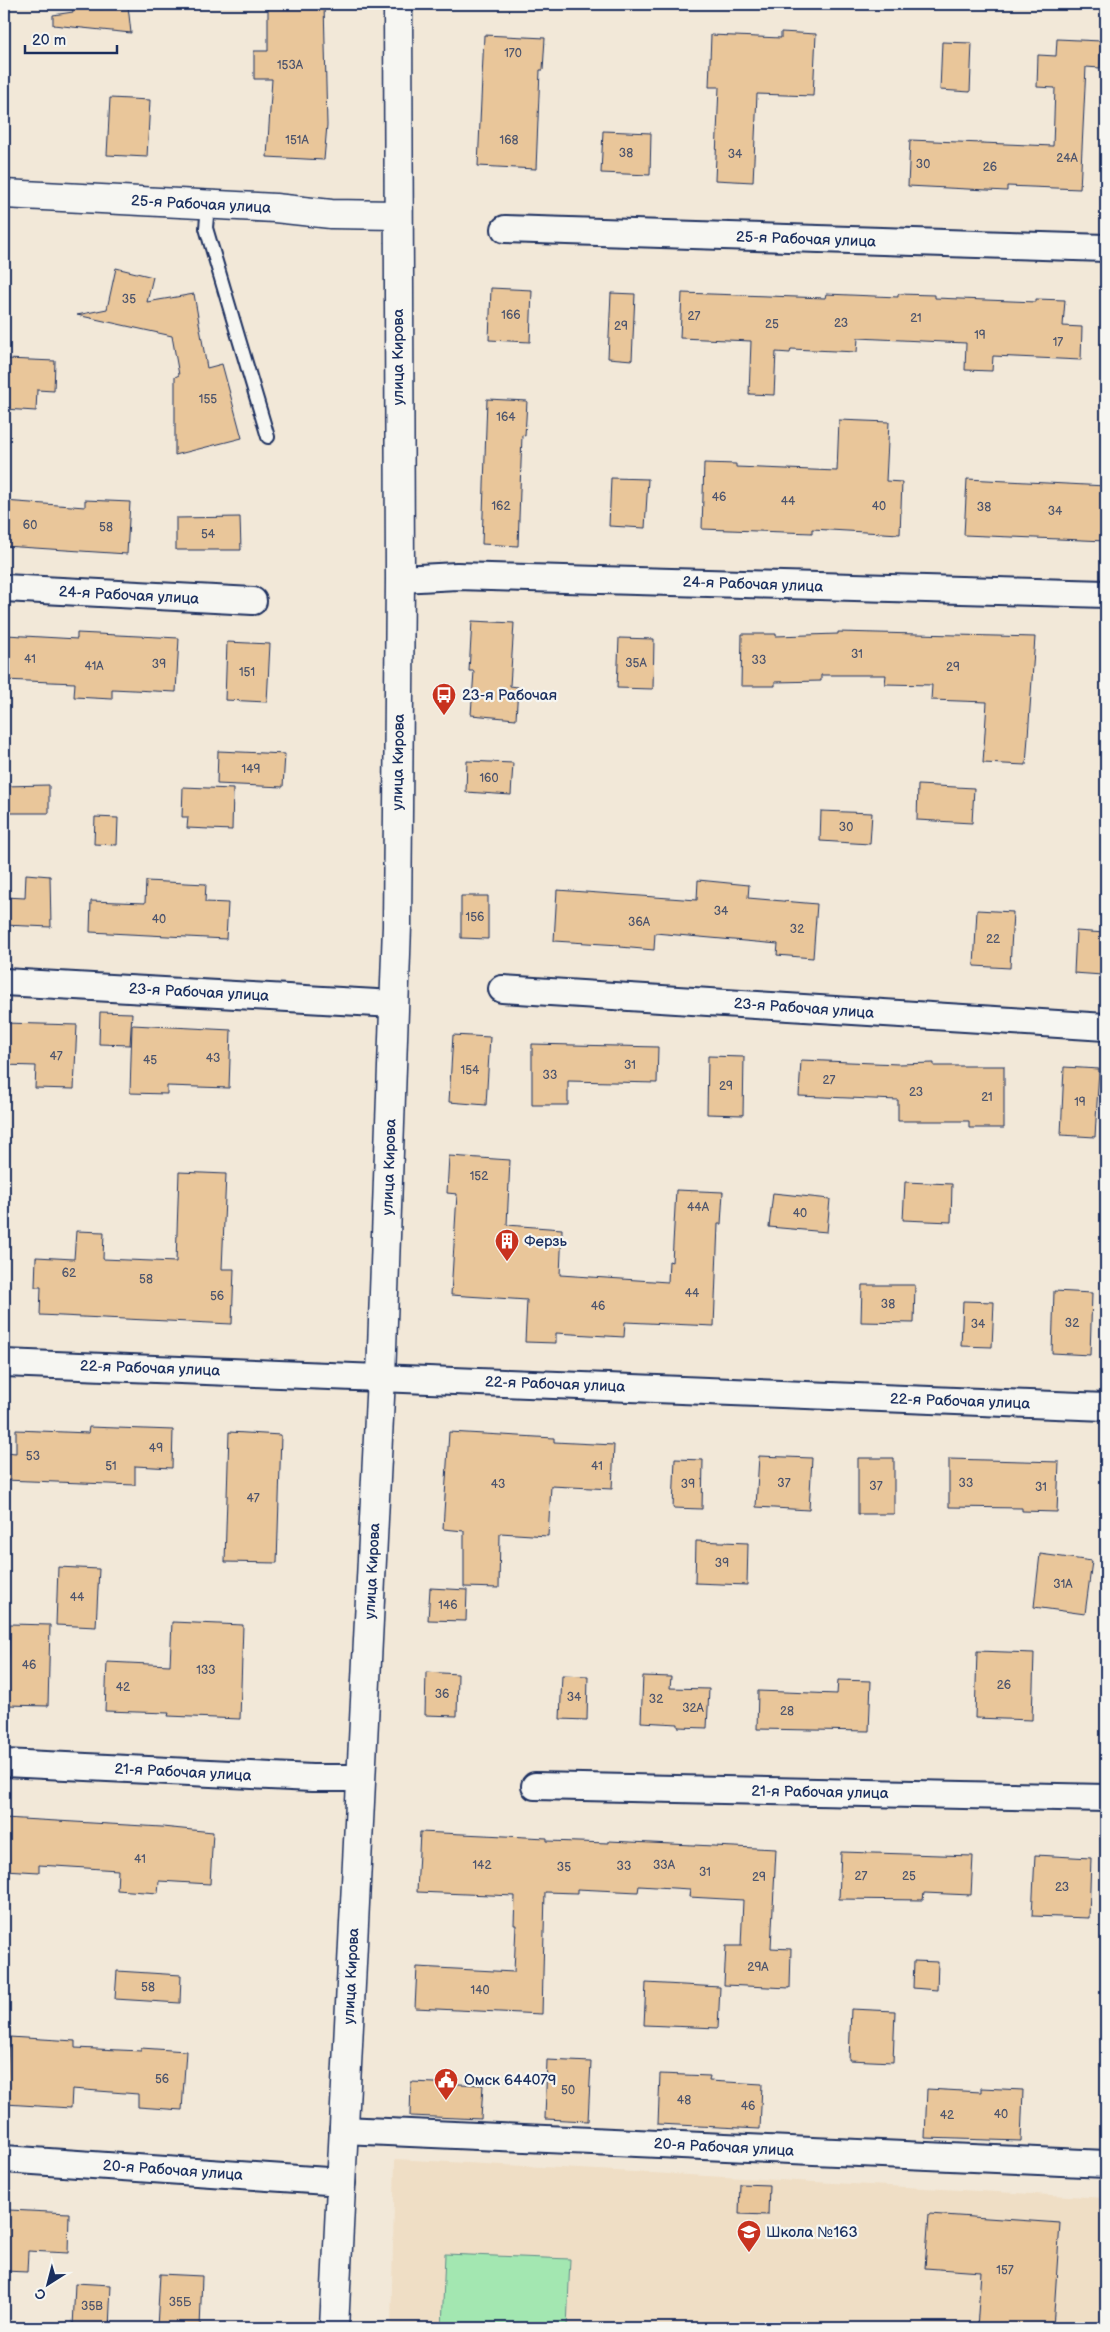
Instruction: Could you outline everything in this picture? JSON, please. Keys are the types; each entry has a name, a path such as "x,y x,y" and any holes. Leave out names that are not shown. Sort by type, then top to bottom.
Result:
{"main road":[{"name":"улица Кирова","path":"334,2328 382,1376 397,926 400,579 397,215 398,4"},
{"name":"25-я Рабочая улица","path":"4,194 331,214 397,215"}],"street":[{"name":"25-я Рабочая улица","path":"506,229 1106,248"},
{"name":"24-я Рабочая улица","path":"400,579 456,576 1106,594"},
{"name":"24-я Рабочая улица","path":"4,588 254,601"},
{"name":"23-я Рабочая улица","path":"4,982 394,1004"},
{"name":"23-я Рабочая улица","path":"502,989 1106,1027"},
{"name":"22-я Рабочая улица","path":"4,1363 382,1376 1106,1407"},
{"name":"21-я Рабочая улица","path":"4,1763 302,1777 362,1778"},
{"name":"21-я Рабочая улица","path":"535,1786 1106,1798"},
{"name":"20-я Рабочая улица","path":"343,2130 1106,2164"},
{"name":"20-я Рабочая улица","path":"4,2159 342,2182"}],"lane":[{"path":"208,205 206,228 268,438"}],"shaded area":[{"name":"Школа №163","path":"395,2159 1106,2198 1105,2328 391,2328"}],"green space":[{"path":"445,2254 570,2259 567,2328 442,2328"}],"building":[{"path":"100,4 100,9 128,6 131,33 53,25 53,15 73,12 72,6"},
{"path":"268,4 324,4 327,125 324,160 267,157 272,79 254,79 254,51 268,51"},
{"path":"781,32 816,34 813,96 757,94 753,182 715,180 719,87 709,87 711,35 781,38"},
{"path":"484,35 545,38 543,70 540,70 536,169 478,166"},
{"path":"1057,39 1101,41 1100,68 1086,67 1080,189 1007,186 1007,191 908,186 910,140 1053,146 1055,88 1037,87 1038,55 1056,56"},
{"path":"942,42 972,43 970,92 940,90"},
{"path":"110,98 150,100 147,157 107,155"},
{"path":"603,131 651,133 650,175 601,173"},
{"path":"116,268 153,277 147,302 194,294 207,368 222,364 242,438 175,455 175,377 179,375 172,336 77,315 107,309"},
{"path":"491,288 532,290 530,342 489,340"},
{"path":"611,293 635,294 632,360 608,358"},
{"path":"682,293 825,298 826,294 898,297 898,294 935,295 935,298 1036,302 1036,299 1065,300 1063,326 1082,327 1081,360 993,356 992,371 965,370 966,343 858,338 857,352 791,349 790,353 776,352 774,395 749,394 751,341 680,338"},
{"path":"6,359 55,361 54,391 37,390 36,411 4,409"},
{"path":"487,399 527,401 525,436 522,435 518,546 482,544"},
{"path":"839,420 889,422 886,481 902,482 900,534 812,529 812,533 702,529 704,463 736,464 736,467 837,471"},
{"path":"611,478 648,479 645,528 609,526"},
{"path":"967,479 1106,486 1106,541 964,535"},
{"path":"85,500 130,502 127,554 4,546 4,501 85,507"},
{"path":"240,517 241,550 176,550 176,518"},
{"path":"472,621 514,623 510,686 518,687 516,719 471,715 474,671 469,671"},
{"path":"838,632 1035,637 1026,765 983,763 987,702 931,700 932,685 885,684 886,675 821,675 821,681 775,682 775,686 741,686 742,634 776,634 776,636 838,634"},
{"path":"77,633 179,638 176,692 112,689 112,699 74,697 75,683 4,680 6,635 77,639"},
{"path":"619,638 654,639 653,689 617,688"},
{"path":"227,642 270,644 267,702 225,700"},
{"path":"218,751 285,754 283,787 217,784"},
{"path":"467,761 513,763 511,795 466,792"},
{"path":"49,785 49,813 4,813 4,786"},
{"path":"918,785 974,788 972,823 917,820"},
{"path":"183,787 233,789 232,830 187,828 188,817 182,817"},
{"path":"821,811 872,813 870,844 820,841"},
{"path":"95,817 118,818 117,845 94,844"},
{"path":"26,874 50,876 51,927 4,925 4,897 25,898"},
{"path":"698,880 749,885 748,898 817,904 813,958 777,955 778,944 655,933 654,950 620,947 620,945 554,941 557,890 697,900"},
{"path":"146,881 206,884 205,902 228,903 226,939 90,932 91,901 145,903"},
{"path":"461,896 488,896 488,939 461,938"},
{"path":"977,910 1013,912 1010,968 974,966"},
{"path":"1076,931 1105,933 1102,975 1074,973"},
{"path":"100,1012 132,1013 130,1045 99,1044"},
{"path":"4,1023 77,1025 74,1089 35,1088 36,1066 4,1065"},
{"path":"132,1025 231,1030 229,1088 167,1086 167,1094 130,1093"},
{"path":"453,1035 490,1037 486,1105 449,1102"},
{"path":"532,1044 658,1047 657,1083 568,1081 568,1105 532,1105"},
{"path":"708,1056 744,1057 743,1115 707,1114"},
{"path":"801,1060 898,1064 934,1063 934,1066 1004,1066 1004,1128 969,1128 969,1121 898,1121 898,1100 799,1096"},
{"path":"1064,1067 1099,1069 1095,1137 1061,1135"},
{"path":"449,1156 510,1160 507,1225 562,1229 560,1275 668,1282 669,1261 672,1262 676,1190 723,1192 721,1224 718,1224 714,1326 625,1322 624,1337 556,1333 556,1343 525,1342 527,1300 451,1295 457,1194 447,1193"},
{"path":"179,1172 226,1174 222,1269 234,1269 232,1324 40,1315 41,1287 35,1287 36,1257 74,1259 76,1231 104,1232 103,1259 176,1262"},
{"path":"905,1182 952,1184 951,1222 903,1220"},
{"path":"773,1193 830,1199 827,1232 769,1227"},
{"path":"862,1285 915,1285 914,1323 861,1322"},
{"path":"1054,1291 1092,1293 1090,1355 1052,1353"},
{"path":"963,1301 994,1302 992,1347 961,1346"},
{"path":"89,1427 173,1430 172,1468 135,1466 135,1485 4,1480 4,1452 16,1453 16,1430 88,1433"},
{"path":"229,1432 281,1435 277,1563 225,1562"},
{"path":"449,1432 554,1438 554,1442 614,1445 612,1489 551,1486 548,1536 500,1533 499,1588 464,1587 464,1531 443,1529"},
{"path":"759,1456 812,1458 809,1510 756,1507"},
{"path":"858,1458 894,1458 894,1514 858,1514"},
{"path":"675,1459 703,1460 702,1509 673,1508"},
{"path":"949,1459 1059,1462 1057,1512 1022,1511 1022,1508 949,1507"},
{"path":"696,1541 748,1543 747,1585 695,1583"},
{"path":"1040,1554 1092,1561 1085,1614 1034,1607"},
{"path":"58,1567 99,1569 96,1627 56,1625"},
{"path":"430,1588 467,1590 466,1621 428,1620"},
{"path":"172,1622 243,1625 240,1719 168,1716 169,1713 105,1711 107,1662 170,1665"},
{"path":"10,1624 50,1625 48,1706 7,1705"},
{"path":"977,1651 1034,1653 1032,1720 975,1718"},
{"path":"426,1672 458,1674 457,1716 425,1715"},
{"path":"562,1675 588,1676 587,1720 560,1719"},
{"path":"643,1676 671,1677 670,1688 709,1689 707,1728 678,1727 678,1724 641,1722"},
{"path":"838,1680 871,1681 869,1731 757,1729 758,1691 837,1694"},
{"path":"4,1818 162,1827 213,1832 210,1884 159,1881 158,1893 117,1890 118,1870 39,1865 39,1872 4,1870"},
{"path":"420,1832 547,1838 547,1841 609,1843 609,1841 776,1849 771,1948 791,1949 790,1988 724,1985 726,1946 741,1946 743,1900 689,1897 690,1889 639,1886 638,1892 577,1889 577,1893 545,1892 542,2014 415,2008 417,1967 514,1972 516,1925 514,1925 515,1896 417,1892"},
{"path":"841,1852 973,1856 971,1895 924,1893 923,1900 839,1899"},
{"path":"1035,1855 1091,1858 1089,1918 1032,1916"},
{"path":"914,1961 938,1962 937,1990 913,1988"},
{"path":"117,1971 181,1975 180,2003 115,1999"},
{"path":"646,1983 720,1987 718,2028 644,2025"},
{"path":"851,2009 895,2011 893,2062 849,2060"},
{"path":"9,2037 75,2041 75,2048 141,2051 141,2048 186,2051 182,2110 138,2107 138,2094 72,2089 71,2108 5,2104"},
{"path":"547,2060 591,2062 588,2121 545,2119"},
{"path":"660,2074 710,2076 709,2081 762,2084 760,2129 658,2124"},
{"path":"411,2082 483,2085 481,2119 410,2116"},
{"path":"981,2088 1023,2090 1021,2141 925,2138 927,2089 981,2092"},
{"path":"740,2184 769,2185 768,2215 739,2214"},
{"path":"9,2210 69,2213 68,2253 28,2251 27,2272 4,2271 4,2240 7,2240"},
{"path":"929,2214 1060,2223 1053,2328 977,2328 981,2272 925,2268"},
{"path":"160,2274 202,2276 200,2328 157,2328"},
{"path":"75,2283 111,2285 109,2328 73,2328"}],"place":[{"name":"23-я Рабочая","path":"444,716"},
{"name":"Ферзь","path":"507,1262"},
{"name":"Омск 644079","path":"446,2101"},
{"name":"Школа №163","path":"749,2253"}]}
